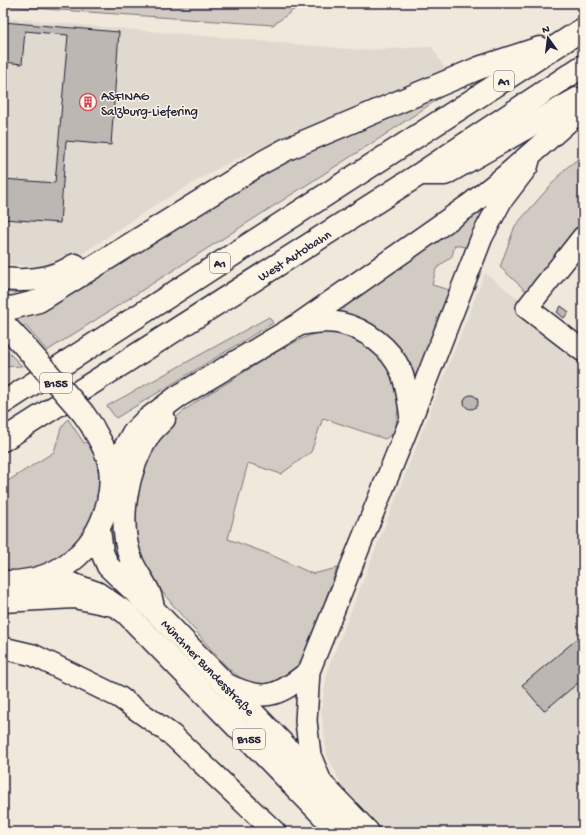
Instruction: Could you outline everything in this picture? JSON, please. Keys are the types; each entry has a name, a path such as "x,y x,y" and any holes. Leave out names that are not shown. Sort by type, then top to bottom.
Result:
{"main road":[{"path":"3,307 12,308 39,301 263,162 287,149 479,68 577,34"},
{"name":"A1","path":"3,403 577,34"},
{"name":"West Autobahn","path":"3,440 420,174 583,66"},
{"path":"420,174 445,174 583,97"},
{"path":"153,609 152,595 132,562 124,523 127,496 139,454 150,433 166,417 471,204 507,175 583,108"},
{"path":"3,279 35,279 51,276 71,268 203,185 263,162"},
{"name":"Münchner Bundesstraße","path":"3,323 83,413 103,447 109,462 111,479 109,497 99,530 87,547 66,566 42,578 15,583 3,582"},
{"path":"109,497 123,450 133,433 145,421 177,397 296,326"},
{"name":"Münchner Bundesstraße","path":"99,530 102,552 108,566 153,609 368,832"},
{"name":"Münchner Bundesstraße","path":"42,578 66,582 97,593 126,613 155,641 339,832"},
{"path":"3,601 74,597 113,605"}],"street":[{"path":"321,782 310,755 306,721 309,671 411,419 482,237 501,201 528,167 530,154"},
{"path":"583,237 527,308 583,351"},
{"path":"296,326 319,321 341,323 373,336 389,353 400,371 407,393 411,419"},
{"path":"3,648 33,655 120,697 172,734 275,832"},
{"path":"226,684 246,694 259,696 272,694 295,683 309,671"}],"shaded area":[{"path":"3,3 303,3 273,25 3,6"},
{"path":"3,18 361,50 432,47 448,74 259,149 222,166 157,204 83,253 60,263 40,267 15,265 3,263"},
{"path":"447,93 380,138 47,351 25,325 21,326 15,319 44,309 295,153"},
{"path":"583,155 583,231 527,292 500,267 515,226 565,169"},
{"path":"499,189 471,248 455,245 452,256 436,269 432,285 453,291 414,391 408,364 403,353 396,344 388,336 368,324 336,311"},
{"path":"485,273 520,300 516,309 583,359 583,832 387,832 342,786 327,755 321,712 328,669"},
{"path":"3,286 41,289 22,295 8,297 3,296"},
{"path":"269,317 273,323 116,418 107,406"},
{"path":"322,331 344,331 383,354 401,388 395,432 385,439 323,418 311,452 281,474 248,463 228,539 269,554 313,574 337,568 304,659 300,665 290,675 278,682 258,685 239,677 230,670 176,608 152,577 138,544 136,525 137,505 141,481 147,457 152,446 158,436 174,419 202,398 276,352 310,335"},
{"path":"3,347 22,366 3,367"},
{"path":"68,419 84,443 89,442 97,467 99,491 95,513 85,532 70,549 51,561 29,569 3,572 3,484 54,452 61,428"}],"building":[{"name":"ASFINAG Salzburg-Liefering","path":"3,22 119,32 111,145 66,141 60,223 3,219 3,179 55,183 68,35 25,31 22,64 3,62"},
{"path":"561,306 569,312 564,318 557,312"},
{"path":"471,395 476,397 478,402 476,407 471,409 466,407 464,402 466,397"},
{"path":"583,634 583,679 544,711 522,685"}],"place":[{"name":"ASFINAG Salzburg-Liefering","path":"88,102"}]}
